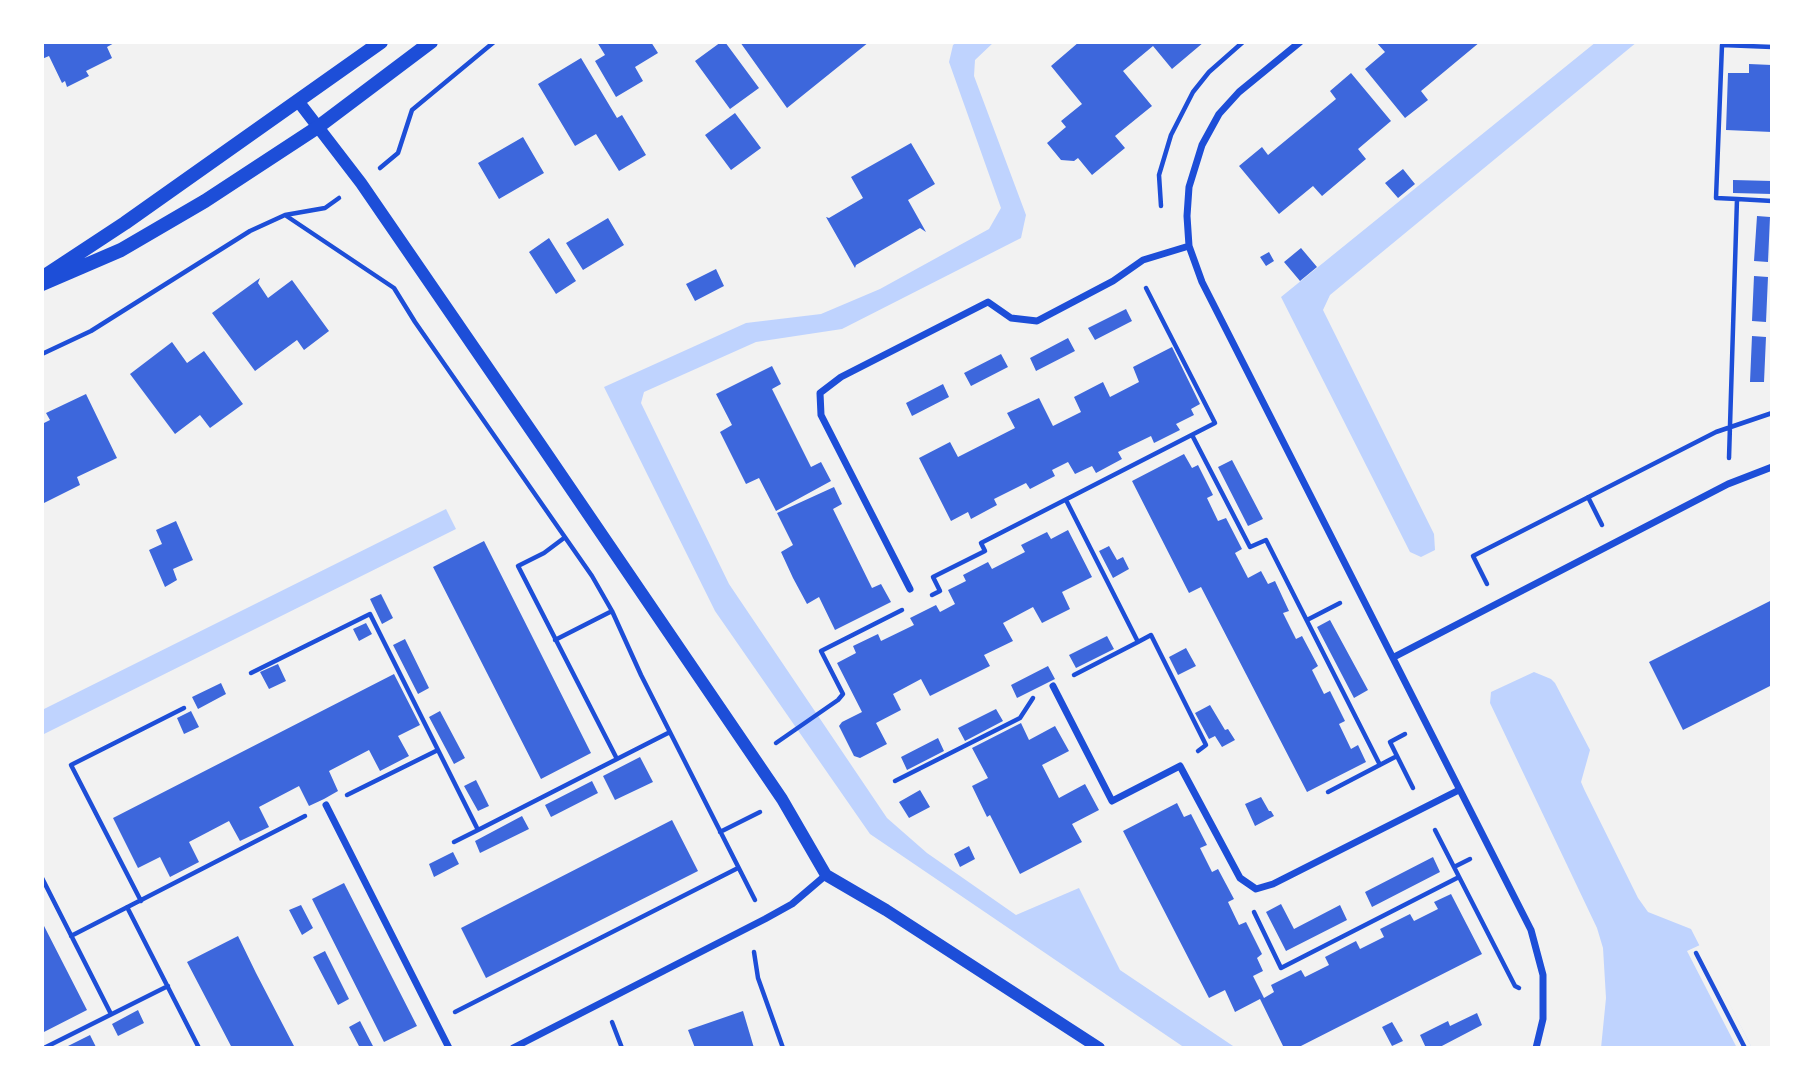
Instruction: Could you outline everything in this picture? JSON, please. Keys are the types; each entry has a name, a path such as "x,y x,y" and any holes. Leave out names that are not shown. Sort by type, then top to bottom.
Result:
{"main road":[{"path":"42,277 125,223 381,42"},
{"path":"42,284 121,250 205,201 318,127 432,42"}],"street":[{"path":"1300,42 1239,92 1219,114 1202,145 1189,187 1189,246 1202,282 1531,930 1543,975 1543,1019 1536,1048"},
{"path":"298,101 361,183 782,799 826,875 886,910 1099,1048"},
{"path":"910,589 821,415 820,393 841,377 988,302 1011,318 1037,321 1113,281 1143,260 1189,246"},
{"path":"1394,657 1728,484 1772,467"},
{"path":"1053,686 1112,801 1180,766 1240,878 1256,889 1273,884 1460,790"},
{"path":"326,805 449,1048"},
{"path":"513,1048 765,919 792,904 826,875"}],"path":[{"path":"42,355 91,331 250,231 285,215 325,208 398,153 412,110 494,42"},
{"path":"1772,47 1722,45 1716,198 1772,201"},
{"path":"1728,484 1737,199"},
{"path":"285,215 394,288 592,576 765,919"},
{"path":"928,597 940,591 933,577 985,551 981,543 1215,423 1134,266"},
{"path":"1497,603 1473,556 1730,426 1772,413"},
{"path":"1192,435 1250,547 1266,540 1380,765"},
{"path":"1066,500 1138,642"},
{"path":"564,538 544,553 518,566 617,759"},
{"path":"1307,620 1360,592"},
{"path":"779,741 843,694 821,651 904,609"},
{"path":"555,640 612,611"},
{"path":"251,673 370,614 478,830"},
{"path":"895,781 1020,718 1035,695 1150,635 1206,745 1180,766"},
{"path":"141,901 71,765 184,708"},
{"path":"1427,723 1390,742 1515,986 1543,995"},
{"path":"454,842 670,732"},
{"path":"71,936 438,750"},
{"path":"1328,792 1397,756"},
{"path":"435,1022 738,868"},
{"path":"1256,889 1252,908 1281,968 1459,877"},
{"path":"42,878 111,1014"},
{"path":"127,907 199,1048"},
{"path":"746,929 753,947 758,978 783,1048"},
{"path":"1696,953 1745,1048"},
{"path":"44,1048 168,986"}],"water":[{"path":"957,42 994,42 975,60 974,76 1026,215 1021,238 842,329 756,342 644,392 641,403 729,584 887,818 927,853 1016,915 1079,888 1120,970 1236,1048 1185,1048 870,834 715,611 604,387 746,323 821,314 880,289 989,229 1001,208 949,62 953,45"},
{"path":"1596,42 1637,42 1330,295 1323,310 1434,534 1435,550 1421,557 1410,552 1281,297"},
{"path":"446,509 456,529 42,735 42,710"},
{"path":"1534,672 1555,683 1590,750 1581,782 1638,898 1648,912 1691,929 1752,1048 1601,1048 1606,998 1603,948 1597,928 1490,703 1491,692"}],"pier":[{"path":"1700,945 1752,1048 1737,1048 1687,951"}],"building":[{"path":"42,42 116,42 107,47 112,58 86,71 89,76 67,87 65,81 62,83 49,56 42,59"},
{"path":"597,42 651,42 658,53 635,67 643,81 616,97 595,61 605,55"},
{"path":"721,42 725,42 759,88 730,109 695,61"},
{"path":"740,42 869,42 787,108"},
{"path":"1079,42 1204,42 1172,69 1153,46 1123,71 1152,106 1115,136 1125,148 1092,175 1078,158 1074,161 1061,160 1047,143 1066,127 1061,121 1082,104 1051,66"},
{"path":"1376,42 1480,42 1421,91 1428,100 1405,118 1365,69 1385,52"},
{"path":"581,58 617,118 622,115 646,155 619,171 596,134 575,146 538,84"},
{"path":"1749,64 1772,65 1772,132 1726,130 1728,73 1749,73"},
{"path":"1351,73 1391,121 1358,149 1366,159 1322,196 1313,186 1279,214 1239,166 1262,147 1268,155 1336,99 1330,91"},
{"path":"735,113 761,148 731,170 705,135"},
{"path":"523,137 544,173 499,199 478,163"},
{"path":"911,143 935,184 908,200 926,232 920,228 855,268 826,217 829,218 863,198 851,177"},
{"path":"1403,169 1415,184 1398,198 1385,183"},
{"path":"1733,180 1772,181 1772,194 1733,193"},
{"path":"1757,216 1770,217 1768,262 1754,261"},
{"path":"608,218 624,245 583,270 566,243"},
{"path":"549,238 576,281 556,294 529,252"},
{"path":"1301,248 1317,267 1300,281 1284,262"},
{"path":"1269,252 1274,261 1266,266 1260,257"},
{"path":"716,269 724,286 695,301 686,284"},
{"path":"1754,276 1768,277 1766,322 1752,321"},
{"path":"260,278 258,283 268,298 292,280 329,331 304,350 297,340 255,371 212,313"},
{"path":"1126,309 1132,321 1095,340 1088,328"},
{"path":"1752,336 1766,337 1764,382 1750,382"},
{"path":"1068,338 1075,351 1036,371 1030,358"},
{"path":"172,342 187,363 204,351 243,404 210,428 200,415 175,434 130,374"},
{"path":"1172,347 1200,404 1191,409 1194,415 1176,424 1180,430 1154,443 1151,436 1118,452 1122,459 1096,473 1092,466 1075,474 1068,462 1052,470 1055,476 1030,489 1026,483 994,499 997,505 971,519 968,512 951,521 919,458 950,442 958,457 1015,428 1007,413 1039,398 1053,426 1081,412 1074,397 1103,382 1110,397 1139,382 1133,367"},
{"path":"1001,354 1008,367 971,386 964,373"},
{"path":"772,366 781,384 772,389 811,467 821,462 831,481 776,511 759,478 746,484 720,432 732,425 716,394"},
{"path":"943,384 949,397 912,416 906,403"},
{"path":"86,394 117,458 77,477 80,485 42,504 42,424 50,420 46,413"},
{"path":"1184,454 1192,468 1198,465 1213,495 1207,498 1218,521 1226,518 1242,549 1235,553 1248,578 1261,571 1268,584 1275,581 1289,611 1283,613 1296,639 1302,636 1318,666 1312,670 1324,694 1330,691 1345,721 1339,724 1351,749 1358,745 1366,762 1307,792 1201,587 1189,593 1132,481"},
{"path":"1232,460 1263,519 1248,526 1218,467"},
{"path":"834,487 842,504 833,509 872,588 881,584 891,602 835,630 819,597 807,604 793,578 781,552 793,545 777,513"},
{"path":"176,521 193,560 173,569 177,580 165,587 149,550 162,544 156,530"},
{"path":"1068,530 1092,577 1062,592 1070,609 1042,623 1033,607 1003,623 1013,641 984,655 990,666 930,696 921,679 893,694 901,710 876,723 887,744 860,758 854,756 839,726 862,712 837,663 856,653 853,646 878,634 881,641 914,625 910,618 936,605 940,612 955,604 948,590 966,581 963,575 988,562 992,569 1025,552 1021,545 1047,532 1051,539"},
{"path":"484,541 591,753 541,779 433,567"},
{"path":"1109,546 1117,560 1123,557 1129,569 1113,578 1099,551"},
{"path":"381,594 393,618 382,624 370,599"},
{"path":"1772,600 1772,685 1683,730 1649,662"},
{"path":"1330,620 1368,690 1354,698 1317,627"},
{"path":"366,623 372,634 359,641 353,629"},
{"path":"1107,636 1114,649 1076,668 1069,655"},
{"path":"405,639 429,688 418,694 393,645"},
{"path":"1186,648 1196,666 1178,675 1169,657"},
{"path":"278,664 286,681 269,689 260,672"},
{"path":"1048,666 1055,679 1017,698 1011,685"},
{"path":"394,674 420,725 398,736 409,756 380,771 369,750 329,771 338,791 324,799 309,806 299,786 259,807 269,827 240,841 229,821 189,842 199,862 170,877 160,857 138,868 113,818"},
{"path":"221,683 226,694 198,709 192,697"},
{"path":"1210,705 1225,730 1228,729 1235,740 1222,747 1215,736 1209,739 1195,713"},
{"path":"996,709 1003,721 965,741 958,728"},
{"path":"191,711 199,727 184,734 177,718"},
{"path":"440,711 465,758 454,764 429,717"},
{"path":"1021,723 1029,740 1055,726 1069,751 1042,765 1059,798 1085,784 1099,810 1072,824 1082,842 1020,874 972,786 988,778 972,748"},
{"path":"938,738 944,751 907,770 901,757"},
{"path":"640,757 653,782 615,800 603,776"},
{"path":"476,780 489,806 478,811 464,786"},
{"path":"592,781 598,793 551,817 545,805"},
{"path":"920,790 930,807 909,818 899,802"},
{"path":"1261,797 1274,816 1255,826 1245,804"},
{"path":"1177,803 1184,817 1191,814 1207,845 1200,848 1212,872 1218,869 1234,899 1228,902 1239,925 1246,922 1262,954 1257,958 1263,971 1253,976 1264,998 1274,992 1271,985 1301,970 1305,977 1329,965 1325,957 1356,941 1360,949 1384,937 1380,929 1410,914 1414,921 1438,909 1434,902 1451,894 1482,954 1297,1048 1284,1048 1260,999 1235,1012 1225,990 1209,998 1123,831"},
{"path":"522,816 529,829 480,853 475,841"},
{"path":"672,820 698,871 486,978 461,928"},
{"path":"969,846 975,859 960,867 954,854"},
{"path":"453,852 459,864 434,877 429,864"},
{"path":"1433,857 1440,872 1372,907 1365,892"},
{"path":"344,883 417,1026 384,1042 312,899"},
{"path":"1281,904 1294,929 1340,905 1347,920 1286,951 1266,912"},
{"path":"301,905 313,928 302,935 289,910"},
{"path":"42,922 87,1010 42,1033"},
{"path":"238,936 295,1048 232,1048 187,962"},
{"path":"325,951 349,999 338,1005 313,957"},
{"path":"138,1010 144,1023 118,1036 112,1024"},
{"path":"743,1011 754,1048 695,1048 688,1030"},
{"path":"1477,1013 1482,1025 1438,1048 1426,1048 1420,1035 1448,1021 1450,1026"},
{"path":"360,1021 374,1048 360,1048 349,1027"},
{"path":"1392,1022 1403,1041 1392,1046 1382,1027"},
{"path":"90,1035 96,1047 64,1048"}]}
